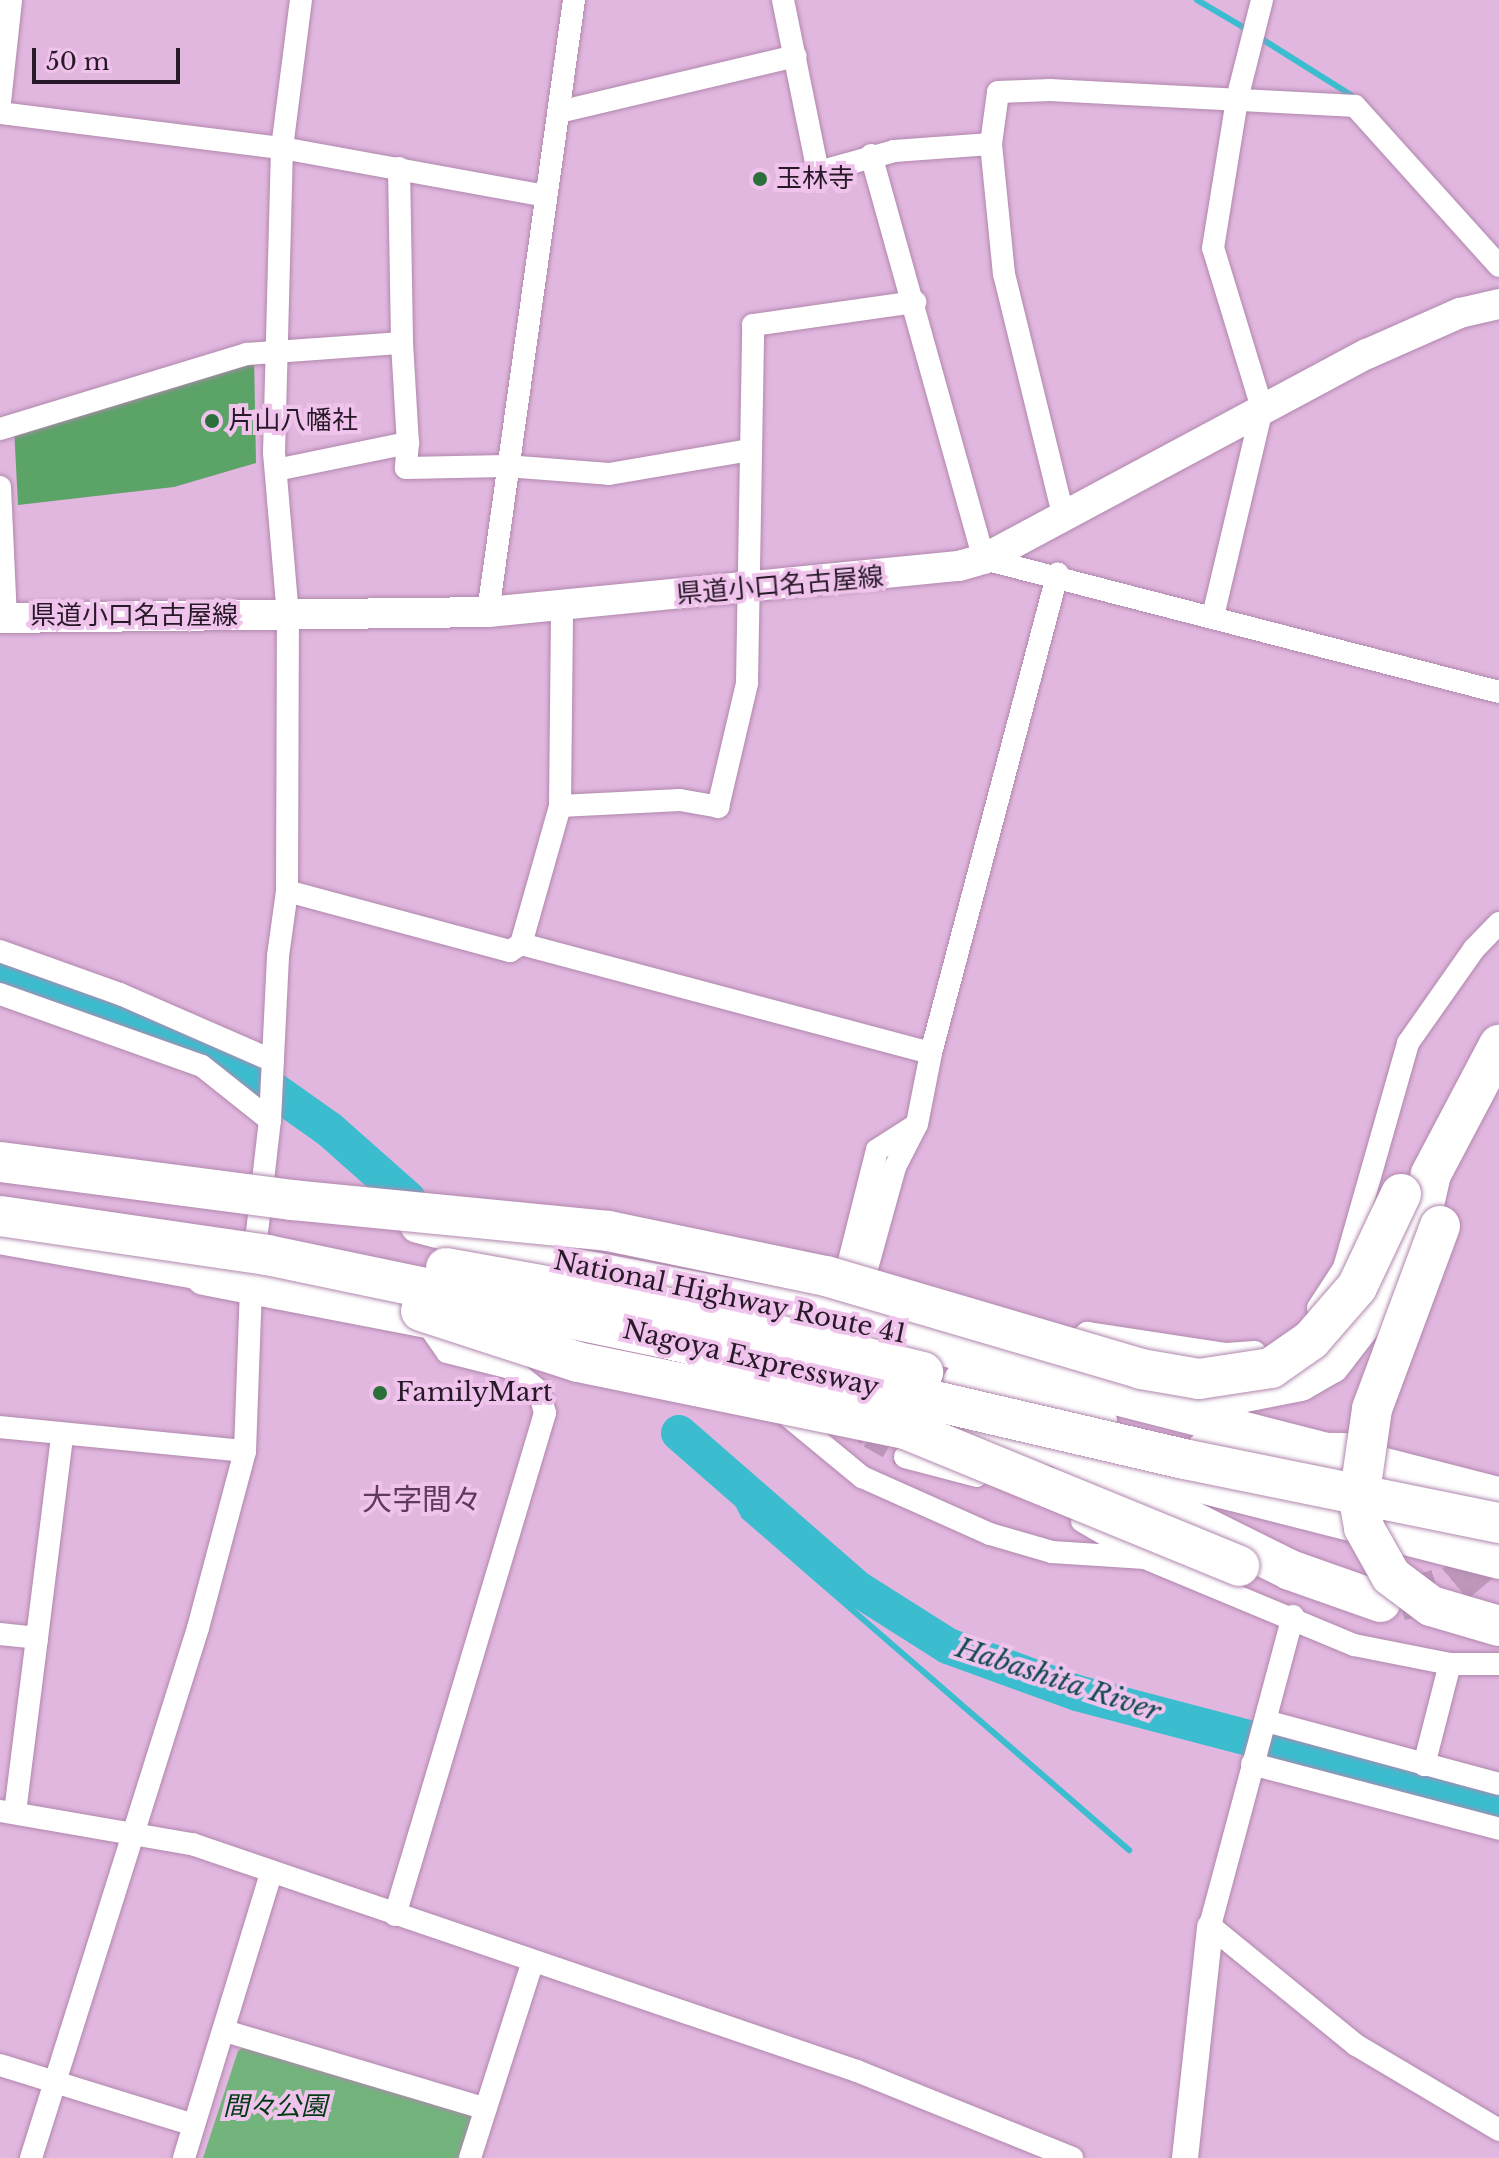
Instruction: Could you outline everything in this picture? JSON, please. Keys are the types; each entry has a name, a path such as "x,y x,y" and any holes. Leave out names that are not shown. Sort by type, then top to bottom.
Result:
{"highway":[{"path":"0,1162 293,1200 608,1231 826,1276 1141,1369 1199,1379 1271,1368 1311,1340 1357,1287 1499,1045"},
{"name":"National Highway Route 41","path":"0,1152 261,1184 578,1267 835,1316 1039,1372 1085,1389 1347,1453 1499,1495"},
{"path":"1416,1184 1440,1226 1372,1409 1359,1499 1376,1556 1400,1585 1431,1606 1499,1626"},
{"path":"1085,1389 1099,1380 1152,1390 1240,1393 1291,1384 1330,1364 1370,1312 1422,1213 1416,1184"},
{"path":"0,1196 564,1286 679,1310 963,1382 1191,1450 1347,1453"},
{"name":"Nagoya Expressway","path":"0,1216 267,1255 664,1338 1184,1459 1499,1523"},
{"path":"0,1234 385,1303 578,1362 742,1399 866,1418 1028,1475 1310,1594 1390,1602 1290,1570 1143,1497 1064,1450"},
{"path":"0,1250 251,1284 751,1383 1064,1450 1499,1561"}],"main road":[{"name":"県道小口名古屋線","path":"3,618 488,612 920,572 984,559 1262,408 1460,313 1499,304"}],"street":[{"path":"0,102 11,0"},
{"path":"31,2158 131,1831 198,1628 245,1451 251,1284 270,1120 287,891 288,616 276,470 276,355 282,148 301,0"},
{"path":"488,612 506,466 574,0"},
{"path":"783,0 818,172 871,155 991,144"},
{"path":"1213,616 1262,408 1213,248 1237,99 1262,0"},
{"path":"559,112 795,56"},
{"path":"1063,515 1004,274 991,144 998,92 1355,106 1499,266"},
{"path":"0,113 282,148 545,196"},
{"path":"871,155 915,302 984,559 1058,574 1499,692"},
{"path":"399,168 402,343 408,443 406,468 506,466 609,474 749,450"},
{"path":"560,806 680,800 718,807 747,683 745,589 753,325 915,302"},
{"path":"0,429 247,354 276,355 402,343"},
{"path":"276,470 408,443"},
{"path":"0,487 3,618"},
{"path":"861,1290 895,1167 917,1124 931,1053 1058,574"},
{"path":"287,891 510,951 521,944 560,806 562,607"},
{"path":"1039,1372 1087,1333 1226,1354 1250,1353 1292,1334 1314,1312 1344,1268 1408,1043 1499,923"},
{"path":"521,944 931,1053"},
{"path":"0,951 120,994 273,1061"},
{"path":"0,994 202,1066 270,1120"},
{"path":"835,1316 877,1150 917,1124"},
{"path":"395,1915 545,1413 539,1391 511,1368 447,1352 424,1319"},
{"path":"751,1383 862,1477 961,1522 1052,1552 1145,1558"},
{"path":"0,1427 62,1437 245,1451"},
{"path":"62,1437 37,1638 8,1812 192,1844 532,1964 857,2071 1072,2158"},
{"path":"905,1457 985,1479 1097,1527 1145,1558 1293,1616 1354,1645 1450,1664 1499,1664"},
{"path":"1185,2158 1210,1926 1293,1616"},
{"path":"0,1634 37,1638"},
{"path":"1424,1765 1450,1664"},
{"path":"1266,1721 1499,1784"},
{"path":"1252,1764 1499,1829"},
{"path":"184,2158 271,1874"},
{"path":"1210,1926 1356,2045 1499,2130"},
{"path":"470,2158 532,1964"},
{"path":"225,2031 486,2109"},
{"path":"0,2065 194,2125"}],"green space":[{"path":"254,357 256,463 174,487 18,505 14,428"},
{"name":"間々公園","path":"247,2045 469,2112 479,2124 467,2158 203,2158 238,2051"}],"waterway":[{"path":"1197,0 1248,30"},
{"path":"1257,36 1356,98"},
{"name":"Habashita River","path":"0,976 151,1029 275,1091 330,1130 408,1199"},
{"name":"Habashita River","path":"679,1433 858,1589 948,1646 1077,1693 1499,1804"},
{"path":"719,1467 744,1516 1129,1850"}],"tunnel":[{"path":"858,1423 869,1437 905,1457"},
{"path":"1399,1601 1455,1584 1499,1547"}],"place":[{"name":"玉林寺","path":"760,179"},
{"name":"片山八幡社","path":"212,421"},
{"name":"FamilyMart","path":"380,1393"}],"district":[{"name":"大字間々","path":"422,1500"}]}
